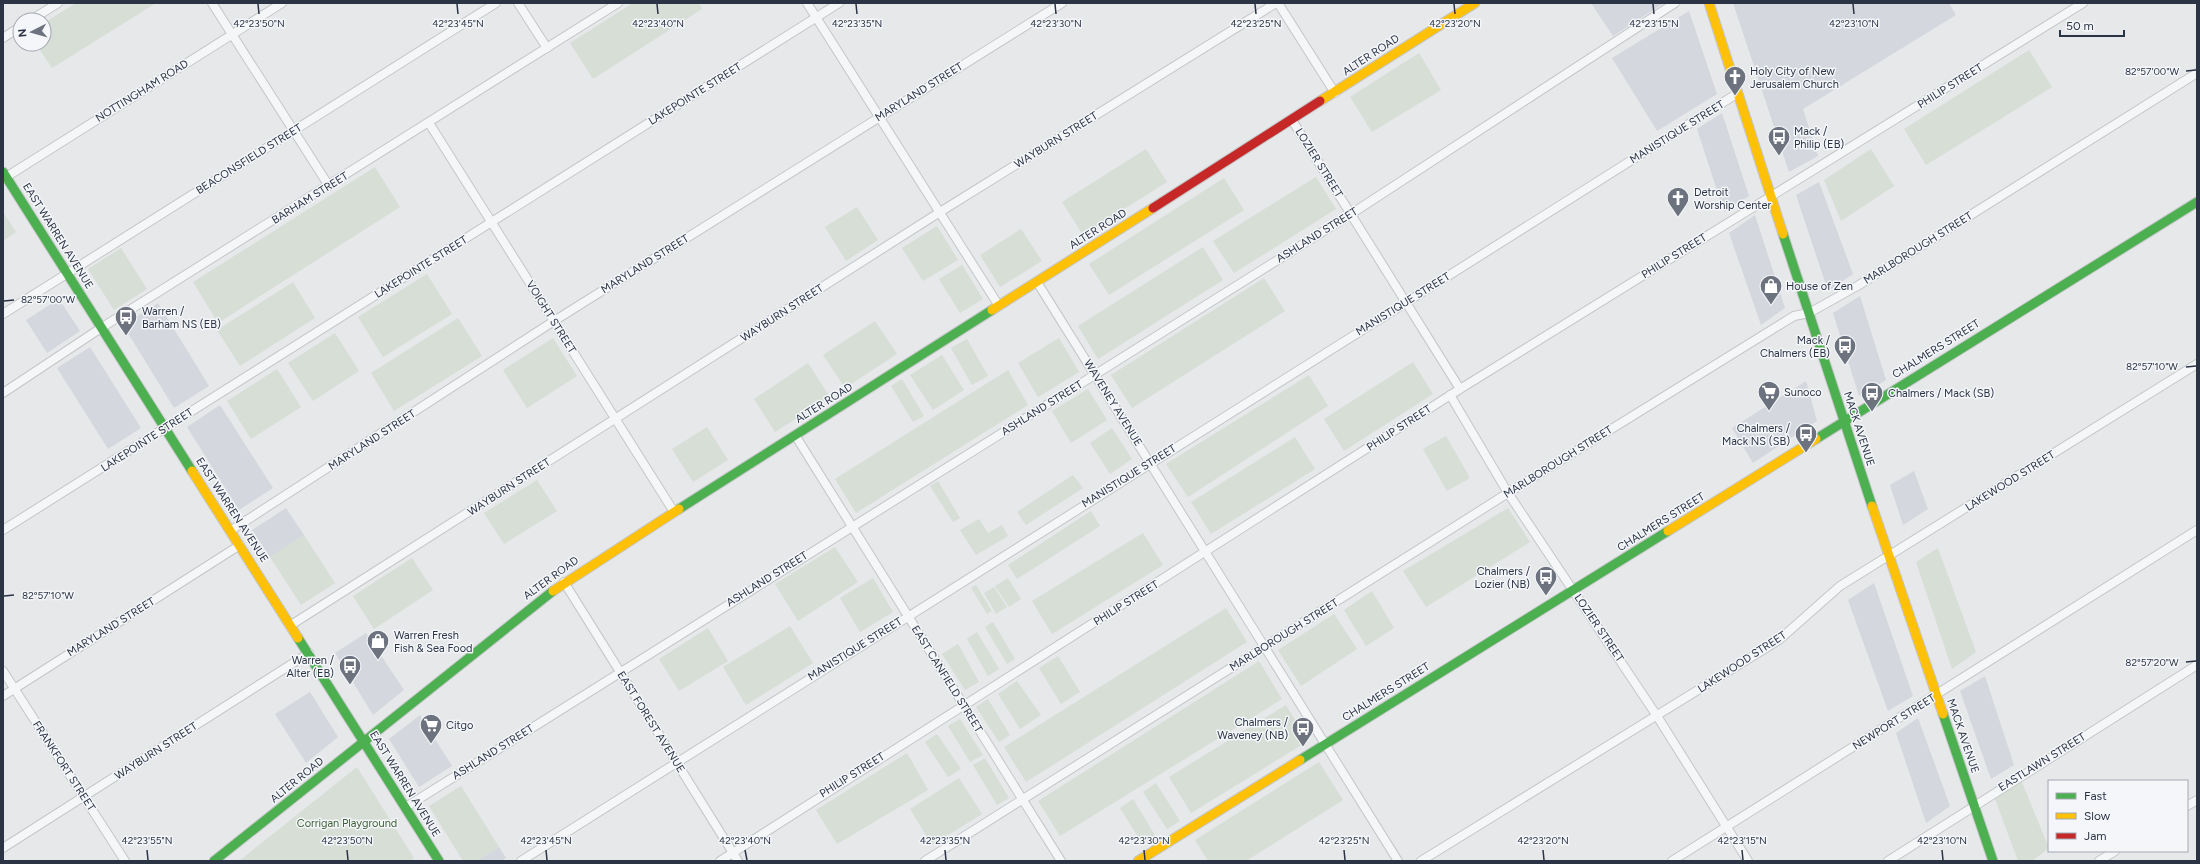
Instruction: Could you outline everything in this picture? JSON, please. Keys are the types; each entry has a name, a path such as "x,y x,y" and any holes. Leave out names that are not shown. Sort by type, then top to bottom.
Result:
{"street":[{"path":"44,12 58,3"},
{"path":"212,3 329,186"},
{"name":"NOTTINGHAM ROAD","path":"4,176 282,3"},
{"name":"BEACONSFIELD STREET","path":"3,314 496,3"},
{"path":"518,3 547,48"},
{"name":"BARHAM STREET","path":"3,393 101,328 618,3"},
{"path":"807,3 999,306"},
{"name":"LAKEPOINTE STREET","path":"3,530 839,3"},
{"name":"MARYLAND STREET","path":"230,531 554,321 1062,3"},
{"path":"1277,3 1335,93"},
{"name":"WAYBURN STREET","path":"291,626 940,212 1277,3"},
{"name":"ALTER ROAD","path":"214,861 564,582 1475,3"},
{"name":"ASHLAND STREET","path":"406,807 1351,214 1675,3"},
{"name":"MACK AVENUE","path":"1709,3 1844,422 1993,861"},
{"name":"PHILIP STREET","path":"720,861 963,705 1207,552 1450,395 2083,3"},
{"path":"3,38 12,32"},
{"name":"MARLBOROUGH STREET","path":"925,861 1508,493 1794,316 1809,313 1859,285 2197,73"},
{"name":"MANISTIQUE STREET","path":"521,861 677,764 680,759 1738,93"},
{"name":"LOZIER STREET","path":"1292,120 1460,389"},
{"name":"VOIGHT STREET","path":"429,123 674,512"},
{"name":"EAST WARREN AVENUE","path":"4,176 309,653 406,807 437,860"},
{"name":"CHALMERS STREET","path":"1138,861 1844,422 1890,391 2197,202"},
{"name":"WAVENEY AVENUE","path":"1037,282 1207,552 1325,745"},
{"name":"LAKEWOOD STREET","path":"1421,861 1779,640 1831,593 2197,364"},
{"name":"LOZIER STREET","path":"1450,395 1508,493 1657,716 1748,861"},
{"name":"EAST CANFIELD STREET","path":"795,436 1061,861"},
{"name":"NEWPORT STREET","path":"1672,861 1936,696 2197,530"},
{"name":"MARYLAND STREET","path":"3,696 240,545"},
{"name":"EAST FOREST AVENUE","path":"564,582 738,861"},
{"name":"WAYBURN STREET","path":"3,848 309,653"},
{"name":"EASTLAWN STREET","path":"1888,861 2197,665"},
{"name":"FRANKFORT STREET","path":"3,671 125,861"},
{"path":"1325,745 1398,861"},
{"path":"2188,805 2197,800"},
{"path":"2099,861 2113,852"}],"shaded area":[{"path":"1591,3 1664,3 1613,36"},
{"path":"1733,3 1949,3 1956,15 1803,109 1818,156 1789,172"},
{"path":"1689,11 1717,94 1657,131 1612,58"},
{"path":"1722,113 1749,196 1724,212 1697,129"},
{"path":"1819,182 1853,274 1828,291 1796,195"},
{"path":"1755,215 1785,308 1761,325 1729,233"},
{"path":"1860,296 1886,380 1859,396 1833,313"},
{"path":"59,299 80,331 47,353 26,320"},
{"path":"158,303 209,386 174,408 123,325"},
{"path":"90,347 141,428 108,449 57,368"},
{"path":"1806,381 1817,421 1753,463 1732,428"},
{"path":"220,405 273,488 239,510 187,427"},
{"path":"1914,471 1928,509 1903,525 1890,485"},
{"path":"286,508 304,535 270,557 252,530"},
{"path":"1874,583 1913,696 1888,711 1848,600"},
{"path":"366,633 404,690 373,715 335,653"},
{"path":"1985,676 2014,765 1991,779 1960,691"},
{"path":"310,692 338,737 306,763 275,714"},
{"path":"420,715 452,766 419,787 389,739"},
{"path":"1918,718 1950,806 1926,823 1896,733"},
{"path":"499,847 506,858 501,861 476,861"}],"green space":[{"path":"76,3 156,3 52,68 41,52 52,52 52,18"},
{"path":"633,3 699,3 702,9 593,79 570,43"},
{"path":"2029,50 2052,87 1926,165 1904,129"},
{"path":"1419,53 1441,90 1372,132 1350,97"},
{"path":"1146,149 1167,182 1083,235 1062,202"},
{"path":"1871,149 1894,186 1841,221 1824,180"},
{"path":"375,167 400,207 218,323 193,282"},
{"path":"1316,177 1336,209 1234,273 1213,241"},
{"path":"1224,178 1244,210 1109,295 1089,264"},
{"path":"857,207 878,240 846,261 825,227"},
{"path":"3,212 16,232 3,241"},
{"path":"937,226 958,260 923,281 902,248"},
{"path":"1021,229 1042,261 1000,287 980,255"},
{"path":"1203,247 1223,280 1098,359 1078,326"},
{"path":"121,248 147,289 114,310 88,269"},
{"path":"962,265 983,299 960,313 939,279"},
{"path":"427,274 452,314 383,357 358,317"},
{"path":"1264,278 1285,311 1132,408 1111,375"},
{"path":"293,282 315,318 240,366 217,330"},
{"path":"458,318 482,356 394,411 371,373"},
{"path":"875,321 897,354 845,388 823,355"},
{"path":"335,333 359,371 313,401 288,363"},
{"path":"553,338 577,376 527,408 503,370"},
{"path":"1059,338 1079,372 1038,397 1018,363"},
{"path":"967,339 988,376 972,385 951,348"},
{"path":"942,355 964,390 933,410 910,375"},
{"path":"1413,362 1433,394 1344,451 1324,419"},
{"path":"808,363 830,397 775,432 754,399"},
{"path":"277,369 301,407 251,439 227,401"},
{"path":"1008,370 1028,405 856,513 835,479"},
{"path":"1309,375 1328,406 1188,497 1166,464"},
{"path":"902,379 924,416 913,422 891,386"},
{"path":"1088,389 1107,420 1071,443 1052,411"},
{"path":"707,427 728,460 693,482 672,449"},
{"path":"1112,428 1132,459 1110,474 1090,443"},
{"path":"1446,436 1470,478 1447,491 1423,449"},
{"path":"1295,437 1315,469 1211,534 1191,502"},
{"path":"1073,475 1083,488 1026,525 1017,512"},
{"path":"537,480 557,511 504,544 484,513"},
{"path":"938,481 960,518 953,522 930,486"},
{"path":"1508,508 1530,542 1426,607 1403,571"},
{"path":"1091,511 1100,526 1017,579 1008,565"},
{"path":"979,519 988,533 1002,525 1008,536 976,555 960,530"},
{"path":"1143,533 1163,565 1052,634 1032,601"},
{"path":"304,535 335,583 301,605 270,557"},
{"path":"835,547 858,582 798,621 775,584"},
{"path":"1938,548 1976,652 1952,669 1916,562"},
{"path":"412,558 433,590 374,629 353,596"},
{"path":"873,578 893,612 860,632 840,598"},
{"path":"1008,578 1021,599 1009,607 995,586"},
{"path":"976,585 992,611 987,614 971,588"},
{"path":"994,587 1007,607 996,614 984,593"},
{"path":"1372,591 1394,628 1366,646 1344,610"},
{"path":"1226,608 1247,642 1026,782 1004,747"},
{"path":"1334,614 1357,649 1301,686 1278,650"},
{"path":"993,622 1015,659 1007,664 985,627"},
{"path":"790,626 813,663 746,705 723,667"},
{"path":"708,628 728,661 679,691 659,659"},
{"path":"977,632 999,669 988,676 967,639"},
{"path":"958,644 979,682 965,690 942,654"},
{"path":"1058,656 1080,692 1061,704 1039,668"},
{"path":"1259,661 1282,699 1060,836 1038,801"},
{"path":"1017,681 1041,715 1020,729 998,694"},
{"path":"988,699 1010,735 999,742 976,707"},
{"path":"1286,705 1308,741 1191,813 1169,777"},
{"path":"960,719 983,755 970,762 948,726"},
{"path":"937,734 961,769 948,777 925,742"},
{"path":"907,753 928,790 837,844 816,810"},
{"path":"985,758 1009,798 997,805 973,765"},
{"path":"1319,762 1343,800 1246,861 1208,861 1195,840"},
{"name":"Corrigan Playground","path":"357,767 414,858 410,861 239,861"},
{"path":"959,778 982,814 932,845 910,809"},
{"path":"2021,780 2048,846 2048,849 2032,861 2018,861 1995,799 1997,795"},
{"path":"1156,783 1180,821 1167,829 1143,792"},
{"path":"461,786 499,847 476,861 463,861 429,806"},
{"path":"1133,799 1156,837 1143,845 1120,808"}],"traffic: fast":[{"path":"3,172 192,471"},
{"path":"1816,439 2197,202"},
{"path":"1783,234 1872,506"},
{"path":"679,509 992,310"},
{"path":"1300,760 1668,531"},
{"path":"214,861 553,591"},
{"path":"298,638 439,861"},
{"path":"1943,714 1993,861"}],"traffic: slow":[{"path":"1320,101 1475,3"},
{"path":"1709,3 1783,234"},
{"path":"992,310 1153,208"},
{"path":"1668,531 1816,439"},
{"path":"192,471 298,638"},
{"path":"1872,506 1943,714"},
{"path":"553,591 679,509"},
{"path":"1138,861 1300,760"}],"traffic: jam":[{"path":"1153,208 1320,101"}],"place":[{"name":"Holy City of New Jerusalem Church","path":"1735,96"},
{"name":"Mack / Philip (EB)","path":"1779,156"},
{"name":"Detroit Worship Center","path":"1678,218"},
{"name":"House of Zen","path":"1771,306"},
{"name":"Warren / Barham NS (EB)","path":"126,336"},
{"name":"Mack / Chalmers (EB)","path":"1845,366"},
{"name":"Sunoco","path":"1769,412"},
{"name":"Chalmers / Mack (SB)","path":"1872,412"},
{"name":"Chalmers / Mack NS (SB)","path":"1806,454"},
{"name":"Chalmers / Lozier (NB)","path":"1546,596"},
{"name":"Warren Fresh Fish & Sea Food","path":"378,660"},
{"name":"Warren / Alter (EB)","path":"350,686"},
{"name":"Citgo","path":"431,744"},
{"name":"Chalmers / Waveney (NB)","path":"1303,748"}]}
